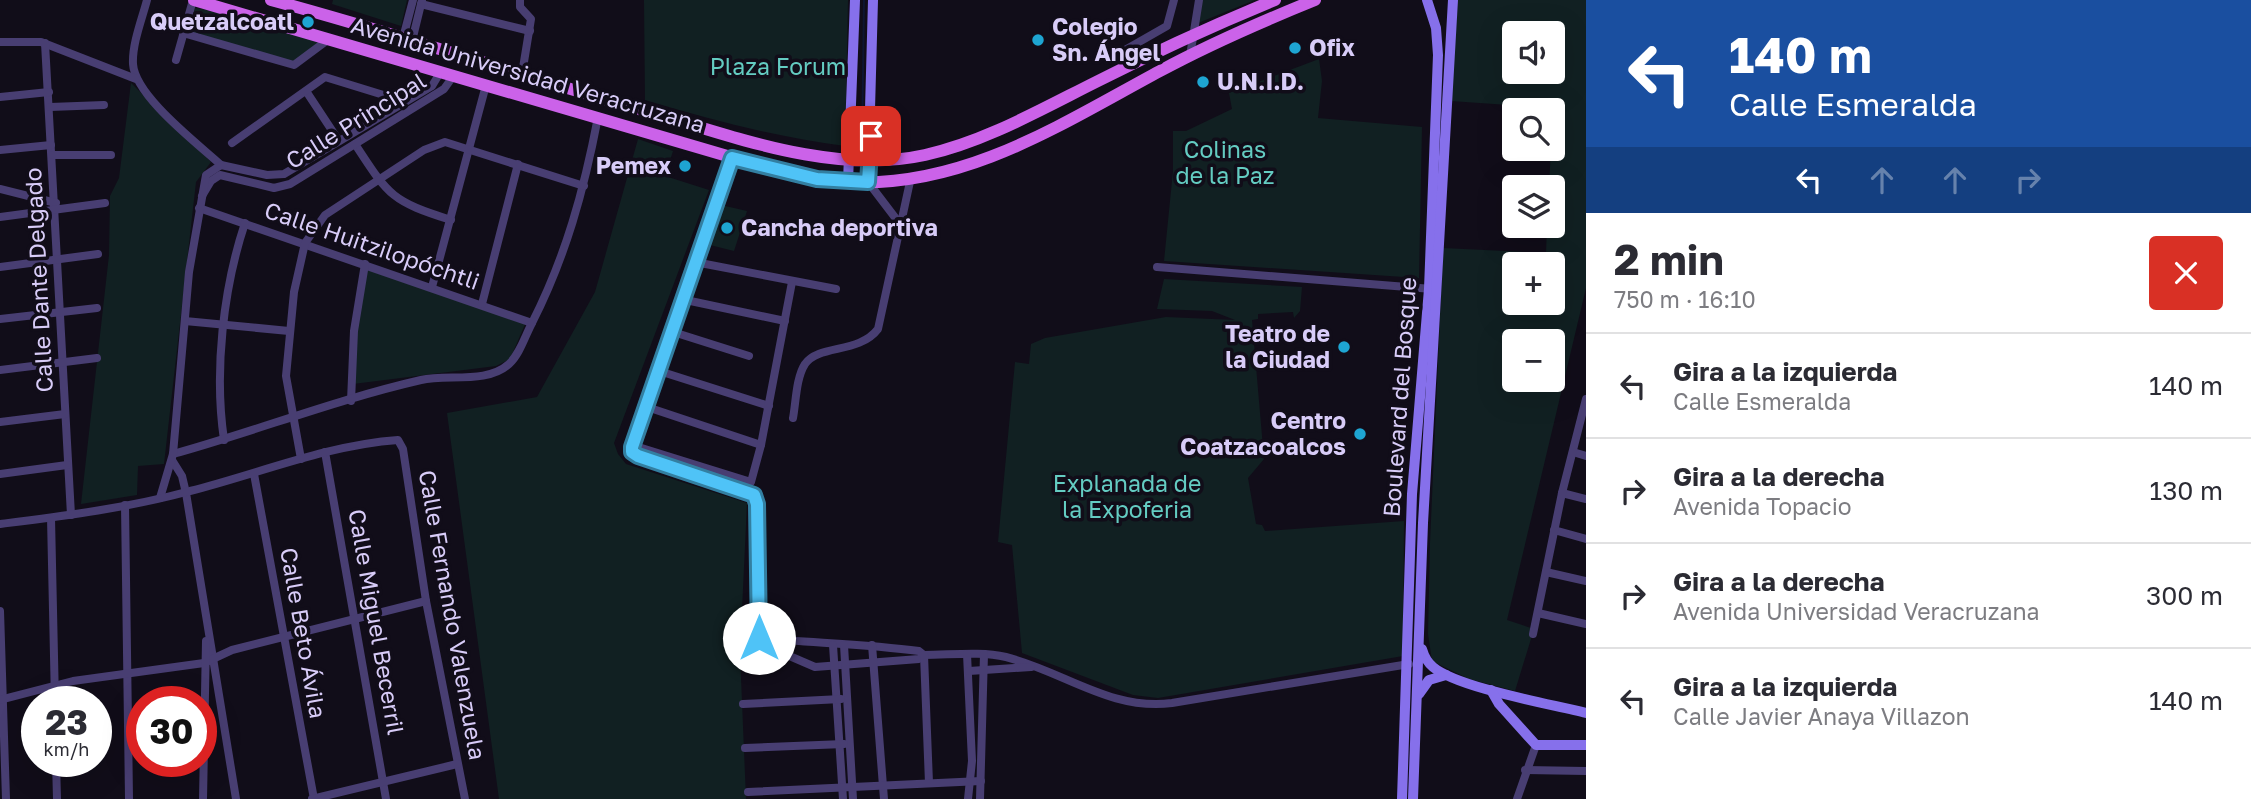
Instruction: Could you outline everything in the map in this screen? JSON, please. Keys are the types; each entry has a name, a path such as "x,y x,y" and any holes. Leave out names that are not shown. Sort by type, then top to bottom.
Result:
{"main road":[{"name":"Avenida Universidad Veracruzana","path":"193,0 226,5 329,39 447,70 486,85 732,158 799,175 848,182 911,177 961,167 1009,151 1189,56 1315,0"},
{"name":"Avenida Universidad Veracruzana","path":"271,0 753,141 848,160 921,156 944,150 1045,108 1193,33 1275,0"},
{"path":"848,182 855,0"},
{"path":"868,182 871,160 873,0"},
{"path":"1280,15 1283,8 1296,0"},
{"path":"1429,3 1442,16 1449,12 1453,3"},
{"name":"Boulevard del Bosque","path":"1429,3 1436,28 1438,55 1434,289"},
{"name":"Boulevard del Bosque","path":"1413,799 1420,646 1414,468 1434,289 1453,3"},
{"path":"437,50 447,70 463,62 500,73 522,74"},
{"path":"422,65 434,60 437,50"},
{"name":"Boulevard del Bosque","path":"1402,799 1417,540"},
{"path":"1420,646 1429,664 1446,675 1491,690 1586,713"},
{"path":"1419,694 1429,680 1446,675"},
{"path":"1491,690 1536,745 1586,745"},
{"path":"1504,709 1504,699 1513,695"}],"street":[{"path":"147,0 133,57 136,79 148,95 221,165 206,175 200,203 172,457 160,498"},
{"path":"176,60 193,0"},
{"path":"520,0 522,10 530,16 522,74"},
{"path":"1111,58 1167,26 1174,0"},
{"path":"407,40 419,1 530,31"},
{"path":"1189,56 1197,1"},
{"path":"183,33 294,65 329,39"},
{"path":"0,42 45,43 136,79"},
{"name":"Calle Dante Delgado","path":"45,43 71,515"},
{"name":"Calle Principal","path":"221,165 267,175 284,174 432,86 447,70"},
{"name":"Calle Principal","path":"200,203 211,181 220,175 267,187 283,187 444,89 447,70"},
{"path":"232,143 325,77 403,101"},
{"path":"432,287 486,85"},
{"path":"306,91 339,141"},
{"path":"0,97 49,92"},
{"path":"50,107 104,105"},
{"path":"172,457 429,378 497,371 511,362 561,261 584,186 598,117"},
{"path":"301,459 291,420 286,376 289,331 305,243 325,215 437,144 455,143 584,186"},
{"path":"355,144 378,179 398,201 451,220"},
{"path":"0,150 51,145"},
{"path":"53,155 111,155"},
{"path":"632,448 656,370 732,158"},
{"path":"482,304 518,164"},
{"path":"793,418 803,369 809,360 817,355 863,342 878,329 911,177"},
{"path":"868,182 900,224"},
{"path":"0,189 56,206"},
{"path":"0,216 56,206 105,203"},
{"name":"Calle Huitzilopóchtli","path":"200,203 245,223 532,323"},
{"path":"224,440 219,380 233,262 245,223"},
{"path":"0,267 99,254"},
{"path":"695,262 836,289"},
{"path":"351,401 354,331 365,264"},
{"path":"1157,267 1434,289"},
{"path":"632,448 734,479 748,482 752,480 793,282"},
{"path":"681,299 785,321"},
{"path":"0,319 97,308"},
{"path":"185,321 289,331"},
{"path":"670,331 749,356"},
{"path":"0,370 97,358"},
{"path":"656,370 769,407"},
{"path":"1533,634 1562,494 1586,399"},
{"path":"644,406 761,445"},
{"path":"0,422 65,414"},
{"name":"Calle Fernando Valenzuela","path":"326,452 398,440 403,449 426,601 465,799"},
{"path":"632,448 751,493 757,504 759,638 764,645 805,664 835,667 873,661 919,659 924,655 984,654 1009,658 1111,699 1161,705 1409,664"},
{"path":"0,524 71,515 186,493 326,452"},
{"name":"Calle Miguel Becerril","path":"326,452 386,799"},
{"path":"1573,452 1586,456"},
{"path":"172,457 182,476 186,493 208,628 203,799"},
{"path":"0,474 67,465"},
{"name":"Calle Beto Ávila","path":"254,474 313,799"},
{"path":"1562,494 1586,499"},
{"path":"125,505 129,799"},
{"path":"51,518 54,685"},
{"path":"1554,530 1586,539"},
{"path":"1546,572 1586,581"},
{"path":"2,699 54,685 208,662 232,650 426,601"},
{"path":"0,611 6,799"},
{"path":"1538,612 1586,624"},
{"path":"759,638 833,645 872,645 919,651 924,655 929,783"},
{"path":"833,645 840,744 847,788 853,799"},
{"path":"843,799 847,788 850,744 844,645"},
{"path":"872,645 884,799"},
{"path":"967,654 968,799"},
{"path":"980,799 984,654"},
{"path":"208,662 236,799"},
{"path":"968,671 1031,667"},
{"path":"743,704 847,699"},
{"path":"745,748 850,744"},
{"path":"1517,799 1525,769 1536,745"},
{"path":"313,799 457,764"},
{"path":"1525,769 1586,771"},
{"path":"56,777 57,799"},
{"path":"748,792 981,781"}],"green space":[{"path":"333,0 407,0 401,26 332,4"},
{"name":"Plaza Forum","path":"644,0 848,0 845,146 744,127 645,100"},
{"path":"1197,0 1255,0 1198,23"},
{"path":"1458,0 1586,0 1586,288 1565,376 1565,329 1502,329 1502,392 1561,392 1507,620 1534,629 1515,691 1469,679 1432,661 1428,634 1443,248 1525,252 1502,252 1502,315 1565,315 1565,252 1546,252 1547,238 1565,238 1565,175 1550,175 1550,161 1565,161 1565,98 1502,98 1502,104 1451,101"},
{"path":"195,8 213,10 319,42 293,63 188,31"},
{"name":"Colinas de la Paz","path":"1319,59 1322,81 1318,118 1422,127 1419,278 1164,261 1173,171 1173,131 1186,131 1232,109 1229,93"},
{"path":"131,83 211,162 196,182 164,464 138,466 137,495 81,504 109,255 110,196 119,178"},
{"path":"638,139 673,151 665,176 709,190 614,443 626,464 747,503 740,653 746,799 499,799 447,413 537,397 595,292"},
{"name":"Cancha deportiva","path":"721,205 747,211 734,251 706,244"},
{"path":"367,268 526,322 510,359 496,366 353,384 357,322"},
{"name":"Explanada de la Expoferia","path":"1164,279 1302,287 1300,311 1294,318 1293,312 1258,314 1258,319 1252,320 1264,459 1248,478 1256,524 1262,525 1265,531 1404,521 1403,656 1158,698 1133,695 1022,653 1012,545 998,542 1015,362 1029,364 1031,344 1045,338 1166,317 1235,320 1212,311 1157,309"}],"waterway":[{"path":"862,147 864,0"}],"place":[{"name":"Quetzalcoatl","path":"308,22"},
{"name":"Colegio Sn. Ángel","path":"1038,40"},
{"name":"Ofix","path":"1295,48"},
{"name":"U.N.I.D.","path":"1203,82"},
{"name":"Pemex","path":"685,166"},
{"name":"Cancha deportiva","path":"727,228"},
{"name":"Teatro de la Ciudad","path":"1344,347"},
{"name":"Centro Coatzacoalcos","path":"1360,434"}],"route":[{"path":"759,638 757,504 754,495 743,489 635,455 632,447 656,370 732,158 817,179 868,182 871,136"}]}
